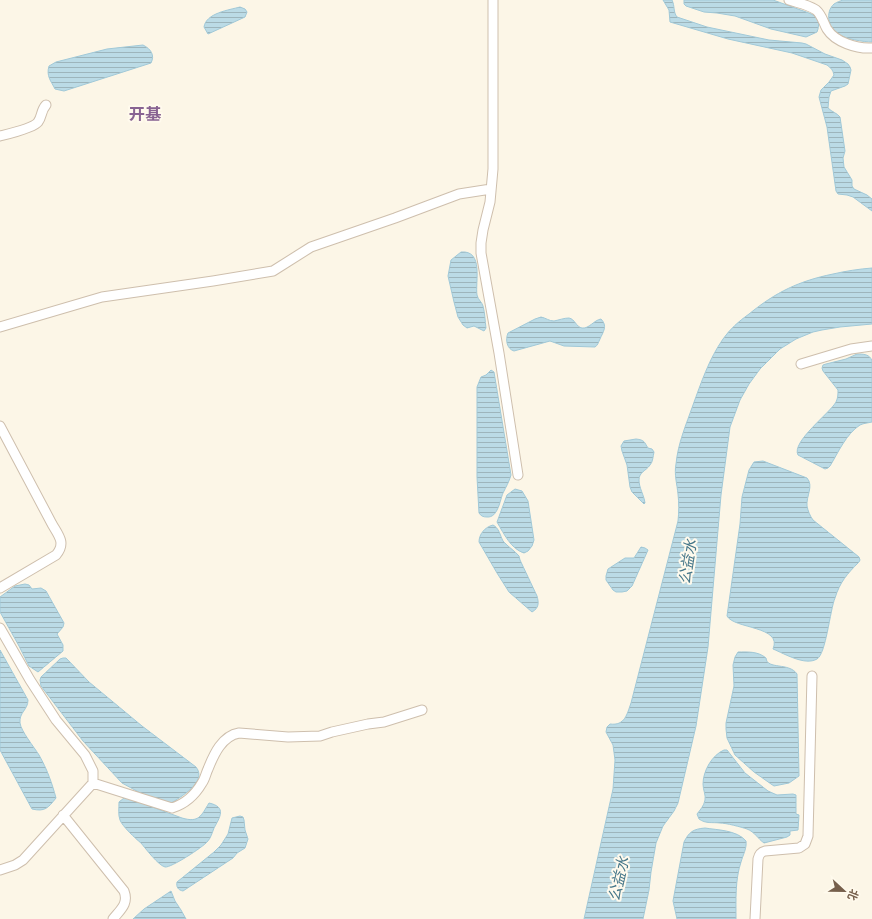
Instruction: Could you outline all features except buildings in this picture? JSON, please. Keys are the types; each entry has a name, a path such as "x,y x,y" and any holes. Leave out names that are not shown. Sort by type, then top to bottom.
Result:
{"street":[{"path":"493,0 493,169 490,202 483,230 481,253 499,353 518,475"},
{"path":"789,0 812,7 823,18 826,27 832,35 840,40 858,46 872,48"},
{"path":"0,136 34,126 39,121 43,108 46,105"},
{"path":"0,328 102,297 213,281 273,270 311,247 459,194 491,189"},
{"path":"801,364 851,349 872,346"},
{"path":"0,426 52,524 61,538 62,544 56,555 0,588"},
{"path":"0,628 30,680 56,720 85,755 92,771 93,783 23,860 0,870"},
{"path":"755,919 759,855 761,852 765,851 800,848 805,844 808,836 812,676"},
{"path":"93,783 172,808 182,804 194,794 202,782 213,756 223,742 232,734 239,733 288,737 320,736 368,724 384,722 422,710"},
{"path":"63,815 124,891 126,899 125,905 112,919"}],"water":[{"path":"663,0 672,0 677,17 707,27 769,40 806,44 848,64 851,70 848,84 831,91 828,108 840,117 845,151 843,158 844,167 852,180 852,186 854,189 872,199 872,211 853,197 838,194 836,191 827,127 819,97 821,90 834,75 831,68 827,65 792,53 728,39 670,22 669,10"},
{"path":"684,0 773,0 815,16 819,22 818,29 817,32 806,37 771,29 735,16 704,12 686,6 684,4"},
{"path":"843,0 872,0 872,42 860,41 845,37 838,34 832,28 829,20 829,11 834,4"},
{"path":"240,7 245,9 247,12 245,17 208,34 204,27 209,18 224,11"},
{"path":"143,45 152,52 153,57 151,63 64,91 55,89 49,78 49,66 56,62 107,49"},
{"path":"461,252 468,253 473,256 476,261 477,295 484,309 486,328 484,331 474,326 467,328 458,317 448,276 451,260"},
{"name":"公益水","path":"872,268 872,324 822,330 796,339 780,349 760,369 740,400 730,427 721,495 708,647 696,726 678,803 663,826 656,843 643,919 584,919 613,789 615,760 613,745 606,732 607,727 610,724 619,723 625,718 631,703 678,521 679,501 675,472 680,441 706,371 723,339 735,325 769,299 788,288 809,280 843,272"},
{"path":"541,317 551,321 569,318 582,328 585,328 601,319 605,327 598,344 595,347 564,346 550,341 514,351 508,346 508,333"},
{"path":"857,354 864,354 872,361 872,422 860,425 851,433 830,466 825,469 798,455 797,449 805,435 832,407 837,399 838,390 823,371 823,365 846,359"},
{"path":"491,370 494,372 511,475 496,512 491,517 487,517 482,516 479,513 477,477 477,387 481,377 486,375"},
{"path":"636,439 643,441 648,448 652,449 654,452 651,464 641,473 639,477 640,486 644,497 644,504 632,492 630,487 627,465 621,446 624,441"},
{"path":"763,461 807,478 810,488 807,506 813,520 859,557 860,560 847,574 839,587 833,604 823,649 817,659 812,661 801,660 773,649 774,642 771,636 765,632 731,620 727,616 740,524 742,497 749,470 754,462"},
{"path":"515,489 522,491 528,501 534,540 532,546 524,553 512,545 497,522 507,495"},
{"path":"493,525 498,530 503,541 519,556 537,596 538,605 532,612 509,592 479,542 483,531 487,527"},
{"path":"641,547 648,550 632,586 627,591 616,592 606,580 608,569 625,558 634,558"},
{"path":"25,584 29,585 32,589 41,588 46,591 64,623 63,627 57,634 63,645 63,651 38,672 29,666 0,612 0,597 15,586"},
{"path":"0,650 28,700 27,706 21,716 20,723 25,735 39,755 51,781 56,798 48,807 40,810 32,809 0,750"},
{"path":"738,652 752,652 760,654 766,658 767,662 770,664 789,668 797,674 799,776 789,783 774,786 754,772 735,755 727,738 726,723 734,686 733,665"},
{"path":"66,658 89,682 142,726 196,767 199,773 198,778 196,783 186,793 170,804 157,802 122,783 83,741 41,686 41,677 60,659"},
{"path":"724,750 727,750 745,773 768,791 777,795 796,795 796,814 799,815 798,830 790,831 790,835 787,837 764,843 747,829 726,824 702,821 699,819 697,814 703,806 705,800 703,779 706,769 712,760"},
{"path":"124,798 128,798 182,818 192,820 199,817 204,812 209,803 218,807 220,810 220,816 210,837 204,845 180,861 165,867 156,860 121,823 119,816 119,802"},
{"path":"240,816 243,817 248,839 245,848 237,853 233,858 183,891 179,889 177,887 177,882 221,845 228,834 232,818"},
{"path":"705,828 732,833 742,837 746,841 736,890 736,919 677,919 673,901 684,842 692,832 697,829"},
{"path":"171,891 186,919 133,919 144,909"}],"district":[{"name":"开基","path":"145,114"}]}
